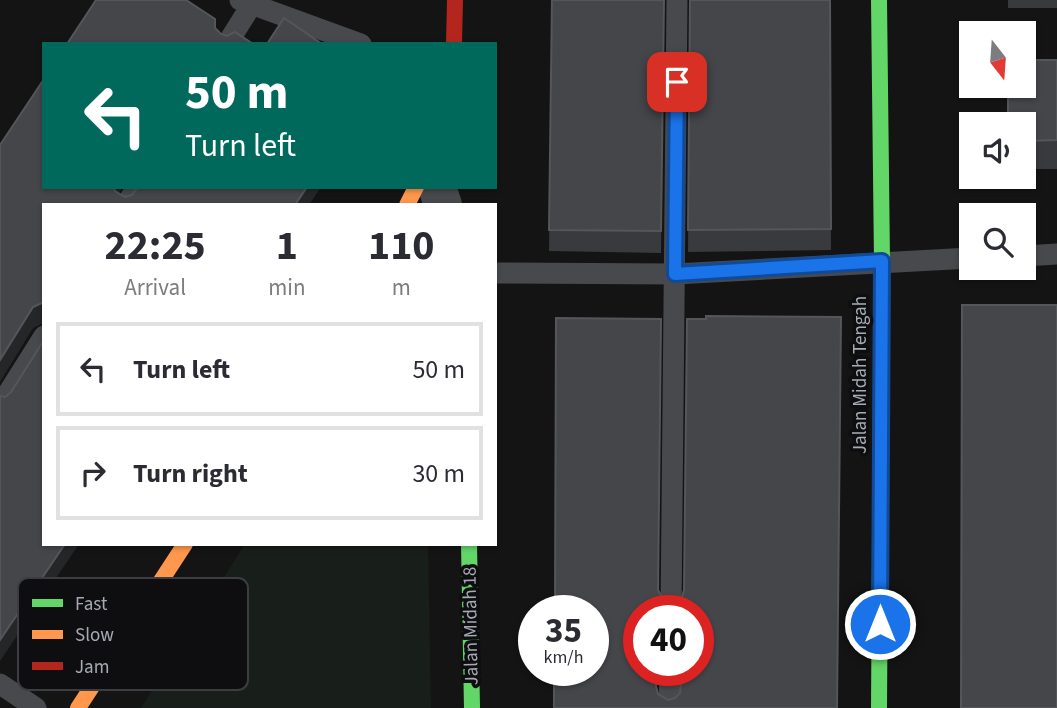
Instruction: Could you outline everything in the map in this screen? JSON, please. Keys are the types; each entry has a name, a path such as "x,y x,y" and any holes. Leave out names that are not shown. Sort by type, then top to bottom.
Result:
{"street":[{"path":"454,42 455,0"},
{"name":"Jalan Midah Tengah","path":"879,0 882,261 879,708"},
{"path":"163,578 184,546"},
{"name":"Jalan Midah 18","path":"469,546 472,708"},
{"path":"78,708 90,690"}],"lane":[{"path":"671,595 677,0"},
{"path":"228,42 246,2 356,42"},
{"path":"1036,255 1057,254"},
{"path":"497,272 675,274 959,258"},
{"path":"0,406 42,339"},
{"path":"0,684 36,708"},
{"path":"669,708 670,686"}],"shaded area":[{"path":"244,546 428,546 431,708 141,708 152,690 248,690 248,578 223,578"}],"building":[{"path":"96,0 186,0 215,19 215,28 221,34 227,36 235,32 250,42 68,42"},
{"path":"552,0 664,0 661,231 549,230"},
{"path":"690,0 830,0 831,229 688,230"},
{"path":"284,18 319,42 268,42"},
{"path":"1036,60 1057,60 1057,140 1036,141 1036,112 1008,112 1008,98 1036,98"},
{"path":"42,82 42,189 114,189 125,197 132,195 136,189 306,189 296,203 42,203 42,303 33,307 0,360 0,145"},
{"path":"962,305 1057,305 1057,708 961,708"},
{"path":"706,316 841,317 837,708 554,708 554,686 609,686 609,595 555,595 556,318 661,319 658,590 661,595 623,595 623,686 656,686 658,694 668,700 680,693 681,686 714,686 714,595 683,595 687,319 706,319"},
{"path":"42,343 42,546 64,546 42,578 18,578 18,613 0,640 0,396 5,397 11,392"}],"traffic: fast":[{"path":"879,0 882,261 879,708"},
{"path":"469,546 472,708"}],"traffic: slow":[{"path":"408,203 415,189"},
{"path":"163,578 184,546"},
{"path":"78,708 90,690"}],"traffic: jam":[{"path":"454,42 455,0"}],"route":[{"path":"677,82 675,274 882,261 880,624"}]}
